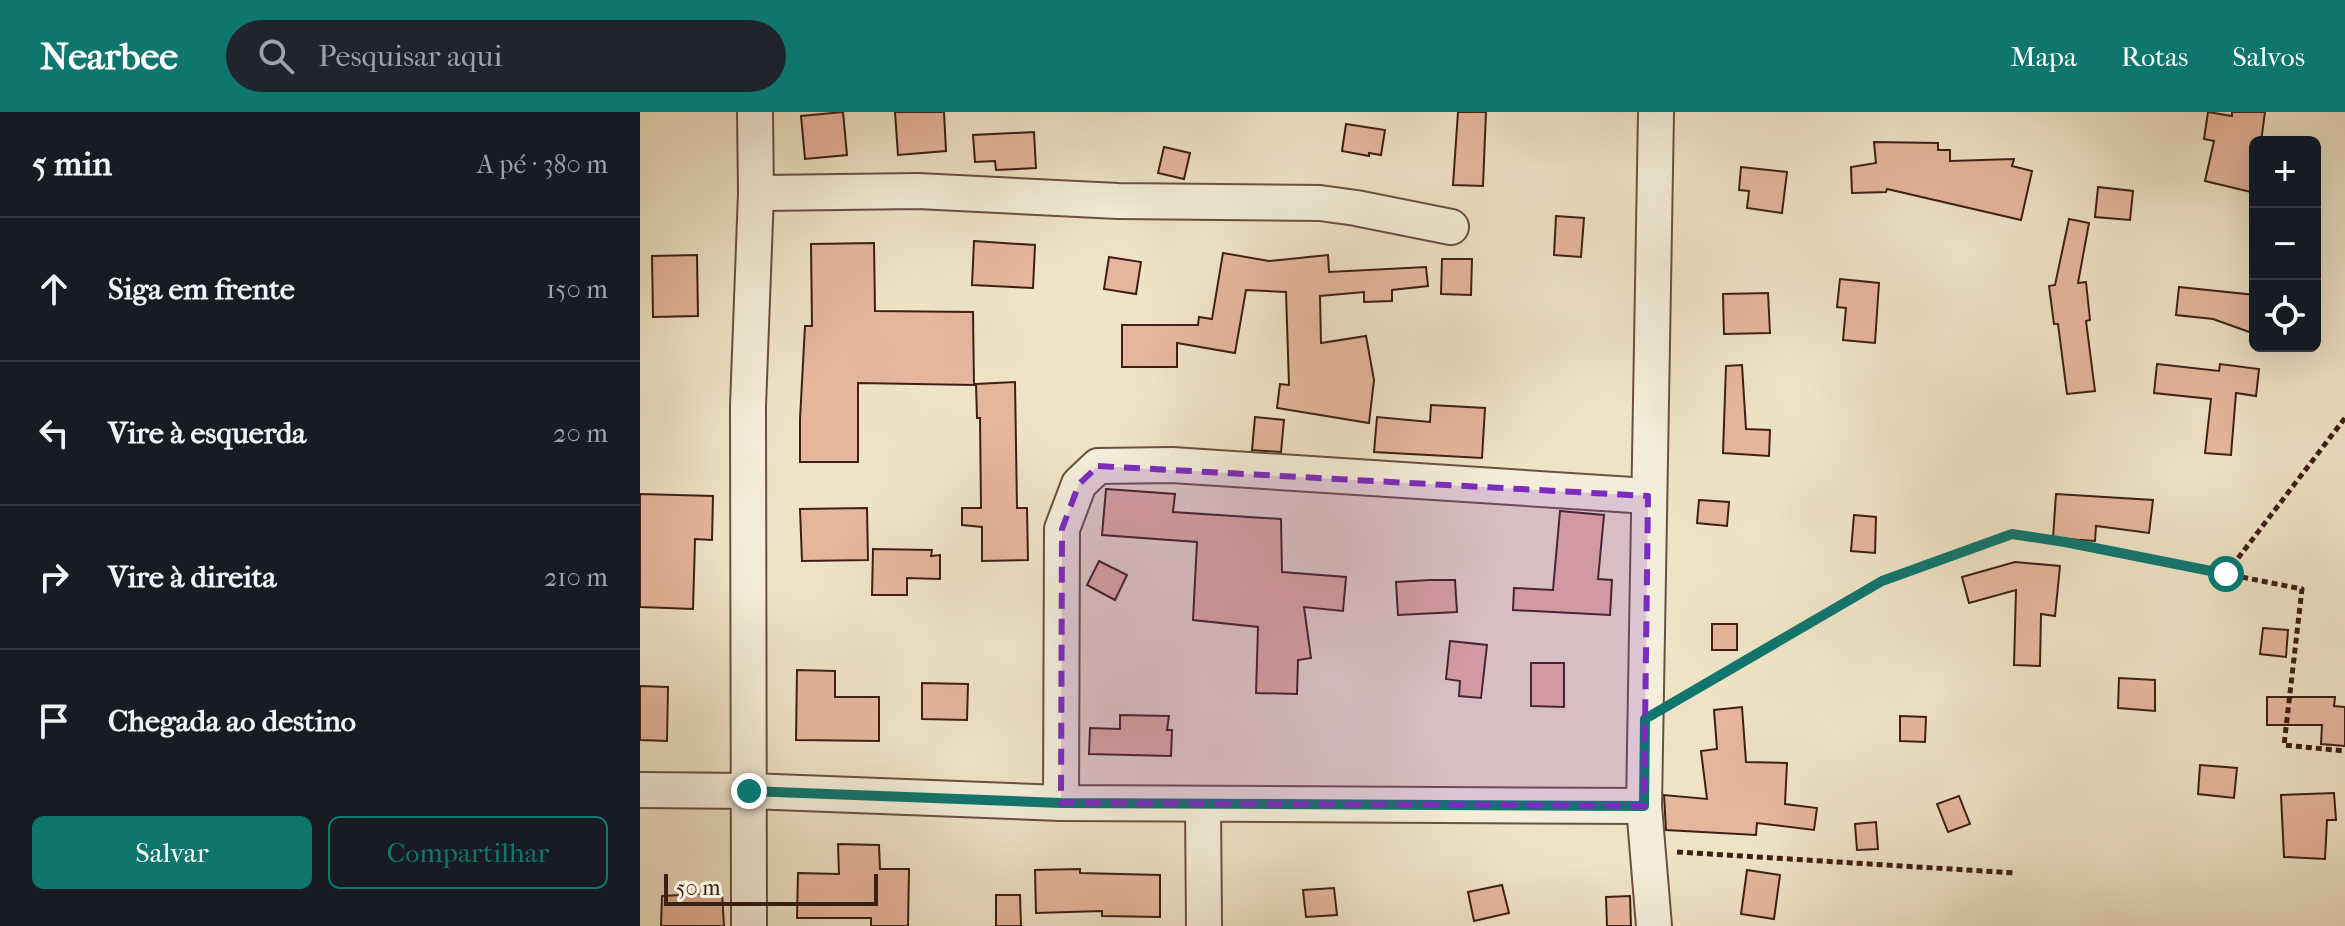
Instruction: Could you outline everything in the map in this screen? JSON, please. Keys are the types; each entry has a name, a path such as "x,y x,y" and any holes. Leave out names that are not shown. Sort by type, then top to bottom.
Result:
{"street":[{"path":"749,926 748,406 756,193 755,112"},
{"path":"1654,926 1644,806 1656,112"},
{"path":"756,193 918,191 1118,201 1320,203 1451,227"},
{"path":"1061,803 1062,529 1079,484 1098,466 1172,465 1648,496"},
{"path":"640,790 1061,803 1644,806"},
{"path":"1203,804 1204,926"}],"path":[{"path":"2226,574 2345,418"},
{"path":"1645,719 1882,581 2012,534 2302,589 2284,745 2345,751"},
{"path":"1648,850 2015,873"}],"highlighted area":[{"path":"1098,466 1648,496 1644,806 1061,803 1062,529 1079,484"}],"building":[{"path":"843,112 847,155 805,159 801,116"},
{"path":"895,112 944,112 946,151 898,155"},
{"path":"1458,112 1486,112 1483,186 1453,185"},
{"path":"2208,112 2232,116 2232,112 2265,112 2262,136 2249,136 2249,192 2205,181 2214,141 2204,139"},
{"path":"1346,124 1385,130 1381,155 1342,151"},
{"path":"1034,132 1036,168 996,170 995,161 975,162 973,135"},
{"path":"1874,142 1938,143 1938,150 1950,150 1950,161 2014,159 2012,166 2032,171 2021,220 1887,189 1886,192 1852,193 1851,167 1876,163"},
{"path":"1164,147 1190,153 1184,179 1158,173"},
{"path":"1741,167 1787,172 1782,213 1747,208 1749,191 1739,190"},
{"path":"2098,187 2133,191 2130,220 2095,217"},
{"path":"1556,216 1584,218 1581,257 1554,255"},
{"path":"2069,219 2089,223 2078,283 2086,282 2090,320 2086,321 2095,391 2067,394 2058,324 2054,324 2049,286 2055,285"},
{"path":"974,241 1035,245 1033,288 972,285"},
{"path":"874,243 875,311 973,312 974,385 858,383 858,462 800,462 805,326 812,326 811,244"},
{"path":"1223,253 1269,261 1328,255 1329,272 1426,267 1428,286 1392,290 1392,301 1364,302 1364,292 1320,296 1321,343 1366,336 1374,380 1369,423 1277,408 1280,384 1289,385 1286,292 1246,290 1235,353 1177,343 1177,367 1122,367 1122,325 1198,325 1199,317 1212,319"},
{"path":"697,255 698,316 653,317 652,256"},
{"path":"1109,257 1141,262 1136,294 1104,289"},
{"path":"1442,259 1472,259 1471,295 1441,294"},
{"path":"1840,279 1879,283 1875,343 1843,340 1846,308 1837,307"},
{"path":"2179,287 2249,294 2249,332 2213,319 2176,315"},
{"path":"1768,293 1770,333 1724,334 1723,294"},
{"path":"2157,364 2219,371 2220,364 2259,369 2256,396 2236,393 2231,455 2205,453 2211,399 2154,393"},
{"path":"1742,365 1746,429 1770,430 1769,456 1723,453 1726,366"},
{"path":"1015,382 1017,508 1027,508 1028,560 982,561 982,527 962,525 962,508 981,508 980,418 977,418 976,384"},
{"path":"1431,405 1485,408 1482,458 1374,452 1377,417 1430,422"},
{"path":"1255,417 1284,420 1281,452 1252,450"},
{"path":"1106,489 1175,494 1173,512 1281,519 1282,572 1346,577 1343,611 1304,607 1311,658 1298,660 1297,694 1256,693 1258,627 1193,620 1197,542 1102,535"},
{"path":"640,494 713,496 712,540 695,539 693,609 640,607"},
{"path":"2056,494 2153,500 2149,533 2096,526 2095,541 2053,538"},
{"path":"1699,500 1729,502 1727,526 1697,523"},
{"path":"867,508 868,560 802,561 800,509"},
{"path":"1560,511 1604,515 1598,579 1612,580 1610,615 1513,610 1514,588 1553,590"},
{"path":"1854,515 1876,517 1875,553 1851,551"},
{"path":"873,549 932,550 931,556 940,555 940,579 907,578 907,595 872,595"},
{"path":"1099,561 1127,575 1115,600 1087,585"},
{"path":"2015,562 2060,566 2055,616 2041,614 2040,666 2014,665 2016,590 1969,603 1962,577"},
{"path":"1455,580 1457,612 1398,615 1396,582"},
{"path":"1712,624 1737,624 1737,650 1712,650"},
{"path":"2263,628 2288,630 2286,657 2260,654"},
{"path":"1450,641 1487,645 1481,698 1459,696 1460,681 1446,679"},
{"path":"1531,663 1564,663 1564,707 1531,706"},
{"path":"797,670 835,671 835,697 879,697 879,741 796,740"},
{"path":"2119,678 2155,680 2155,711 2118,708"},
{"path":"922,683 968,684 967,720 922,719"},
{"path":"640,686 668,687 667,741 640,740"},
{"path":"2267,697 2335,697 2334,706 2345,707 2345,746 2321,744 2322,725 2267,725"},
{"path":"1742,707 1746,762 1787,763 1785,804 1817,808 1814,830 1757,823 1756,835 1666,830 1664,795 1707,799 1701,751 1717,749 1714,710"},
{"path":"1120,715 1169,716 1167,730 1172,730 1171,756 1089,754 1090,728 1120,729"},
{"path":"1900,716 1926,717 1925,742 1900,741"},
{"path":"2200,765 2237,768 2234,798 2198,794"},
{"path":"2334,793 2336,820 2327,820 2325,859 2284,857 2281,795"},
{"path":"1959,796 1970,824 1948,832 1937,804"},
{"path":"1876,822 1878,849 1857,850 1855,824"},
{"path":"838,844 879,845 880,869 909,869 908,926 871,926 871,918 797,918 798,873 839,874"},
{"path":"1080,869 1080,873 1160,875 1160,917 1102,916 1102,911 1036,913 1035,870"},
{"path":"1747,870 1780,875 1774,919 1741,914"},
{"path":"1502,885 1509,913 1474,921 1468,892"},
{"path":"1334,888 1337,915 1306,917 1303,890"},
{"path":"722,893 724,926 661,926 662,896"},
{"path":"996,895 1020,895 1021,926 996,926"},
{"path":"1630,896 1631,926 1607,926 1606,897"}],"route":[{"path":"749,791 1061,803 1644,806 1645,719 1882,581 2012,534 2226,574"}]}
